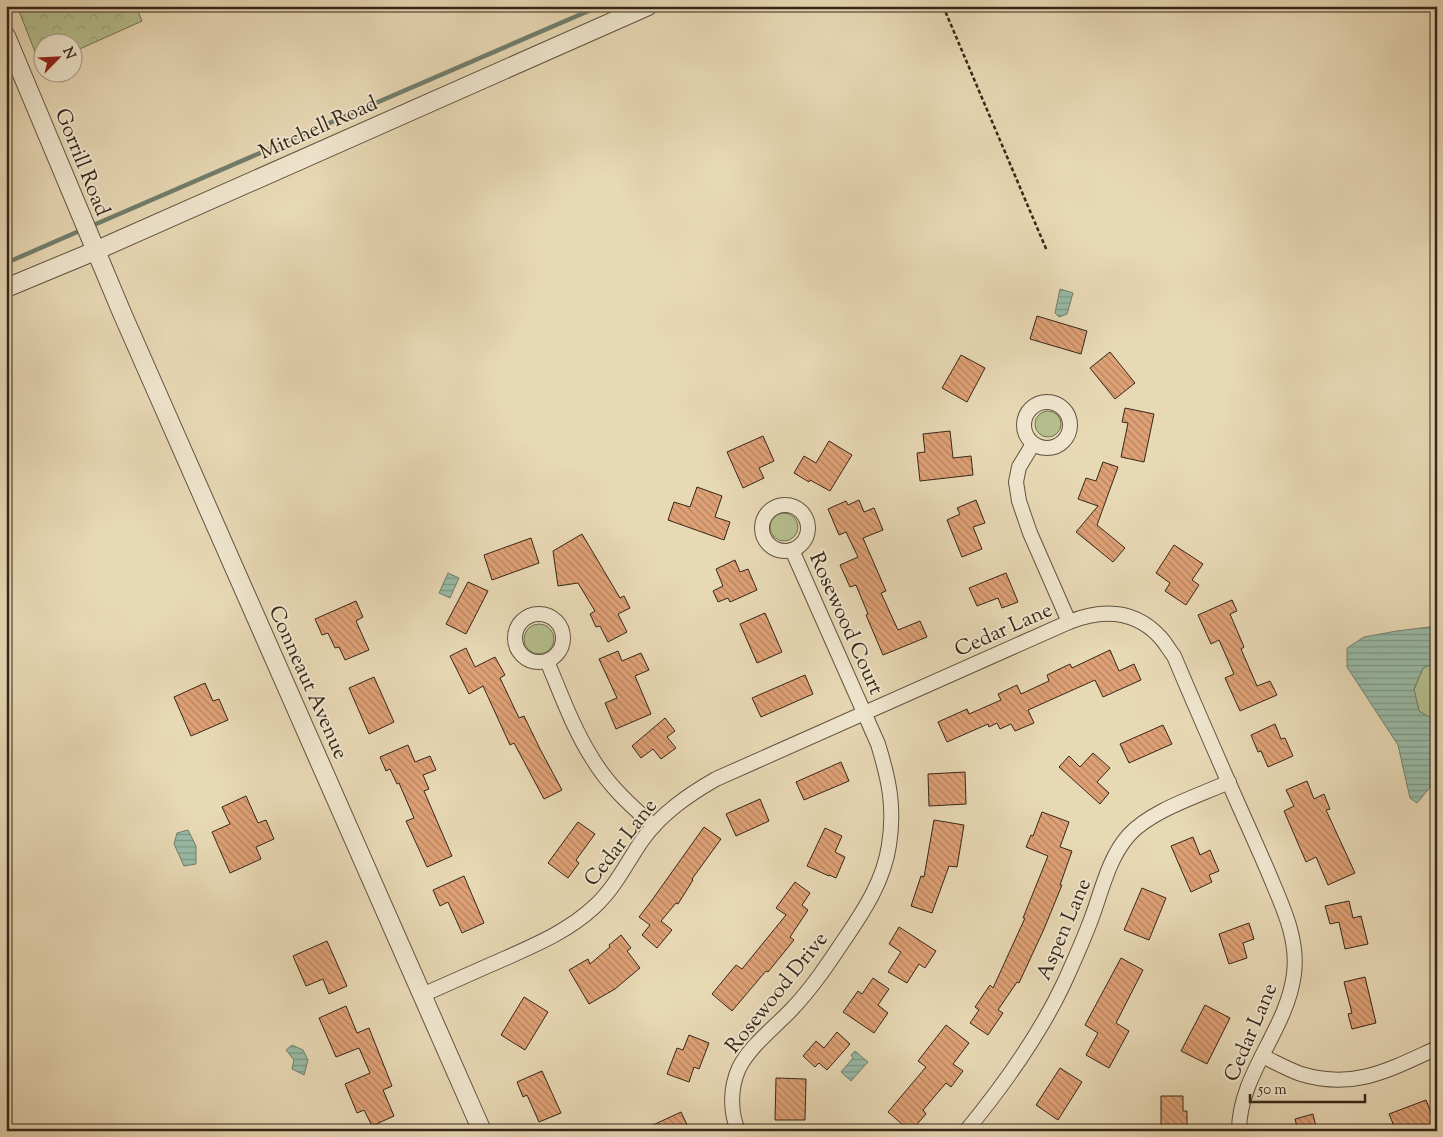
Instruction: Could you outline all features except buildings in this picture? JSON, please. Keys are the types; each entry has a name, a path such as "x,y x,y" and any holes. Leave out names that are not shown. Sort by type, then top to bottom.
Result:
{"street":[{"name":"Mitchell Road","path":"6,288 95,251 648,6"},
{"name":"Gorrill Road","path":"6,36 95,251"},
{"name":"Conneaut Avenue","path":"95,251 482,1131"},
{"path":"1033,444 1019,467 1016,482 1019,501 1030,533 1069,622"},
{"name":"Rosewood Court","path":"792,550 864,713"},
{"name":"Cedar Lane","path":"422,995 548,939 576,922 612,888 643,839 654,826 676,804 716,779 1086,615 1097,613 1121,614 1144,623 1154,630 1174,656 1289,921 1294,947 1292,986 1244,1097 1240,1131"},
{"path":"547,661 576,728 592,759 613,788 654,826"},
{"name":"Rosewood Drive","path":"738,1131 732,1104 732,1092 739,1069 752,1048 802,998 826,968 864,910 884,868 892,823 891,800 888,778 878,744 864,713"},
{"name":"Aspen Lane","path":"966,1131 1015,1066 1041,1026 1063,985 1087,931 1116,854 1128,836 1142,823 1158,813 1229,782"},
{"path":"1262,1056 1301,1074 1325,1079 1349,1080 1373,1076 1437,1048"}],"path":[{"path":"942,6 1047,251"}],"green space":[{"path":"17,6 136,6 142,21 82,48 82,32 32,32 32,44"},
{"path":"1048,411 1057,415 1061,424 1057,433 1048,437 1039,433 1035,424 1039,415"},
{"path":"784,513 794,517 798,527 794,537 784,541 774,537 770,527 774,517"},
{"path":"539,624 545,625 553,633 553,645 545,653 539,654 533,653 525,645 524,639 525,633 533,625"},
{"path":"1437,662 1437,722 1419,711 1414,690 1423,668"}],"shaded area":[{"path":"1060,289 1073,293 1067,314 1059,317 1055,313"},
{"path":"448,573 459,578 450,598 439,593"},
{"path":"1437,626 1437,662 1423,668 1414,689 1419,711 1437,722 1437,779 1417,803 1410,798 1398,745 1347,667 1347,648 1364,637"},
{"path":"188,830 196,846 196,864 184,866 174,844 177,833"},
{"path":"292,1045 303,1050 308,1060 304,1075 292,1069 294,1060 286,1050"},
{"path":"855,1051 868,1062 851,1081 841,1072 853,1058 851,1055"}],"waterway":[{"path":"96,224 600,6"},
{"path":"6,263 77,232"}]}
